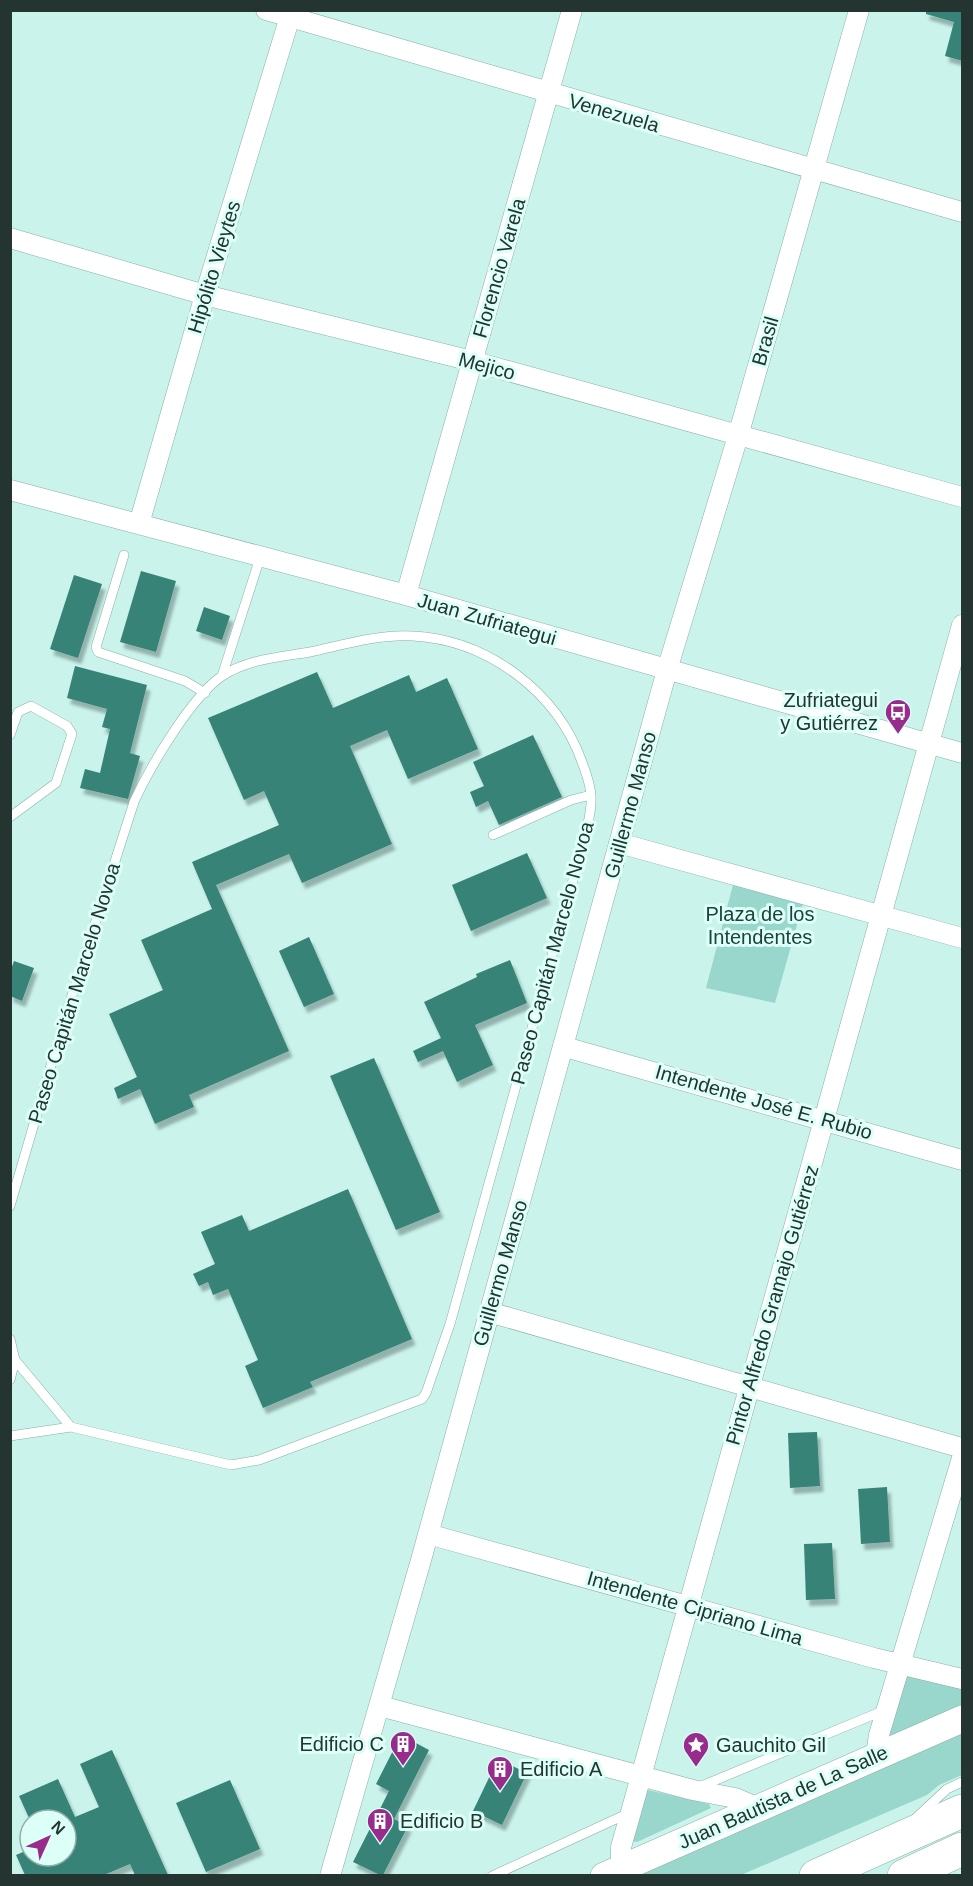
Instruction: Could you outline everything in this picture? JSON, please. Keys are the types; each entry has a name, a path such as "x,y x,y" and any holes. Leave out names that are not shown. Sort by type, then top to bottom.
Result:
{"highway":[{"path":"816,1875 963,1811"},
{"path":"903,1875 963,1849"}],"street":[{"name":"Venezuela","path":"266,10 291,14 548,94 963,212"},
{"name":"Florencio Varela","path":"406,595 572,10"},
{"name":"Brasil","path":"667,670 738,436 859,10"},
{"name":"Hipólito Vieytes","path":"139,524 205,295 291,14"},
{"name":"Mejico","path":"10,238 205,295 472,361 963,497"},
{"name":"Juan Zufriategui","path":"10,490 406,595 963,753"},
{"name":"Pintor Alfredo Gramajo Gutiérrez","path":"613,1872 642,1776 748,1388 963,626"},
{"name":"Guillermo Manso","path":"330,1875 380,1706 565,1047 667,670"},
{"path":"619,843 963,938"},
{"name":"Intendente José E. Rubio","path":"565,1047 963,1160"},
{"path":"489,1312 963,1448"},
{"path":"876,1756 879,1735 963,1458"},
{"name":"Intendente Cipriano Lima","path":"428,1534 902,1664 960,1676"},
{"path":"380,1706 693,1790 735,1798 758,1808"},
{"name":"Juan Bautista de La Salle","path":"613,1872 963,1719"}],"lane":[{"path":"124,555 96,647 98,652 185,681 205,693"},
{"path":"222,676 260,558"},
{"name":"Paseo Capitán Marcelo Novoa","path":"10,1206 66,1014 134,802 149,769 205,693 222,676 265,660 390,636 442,641 475,651 498,662 531,685 551,707 570,734 591,795 586,833 450,1324 426,1393 422,1399 245,1464 208,1460 71,1427"},
{"path":"10,735 18,712 31,706 67,726 72,734 56,783 10,817"},
{"path":"493,836 570,800 591,795"},
{"path":"10,1339 15,1360 71,1427"},
{"path":"10,1380 15,1360"},
{"path":"10,1436 71,1427"},
{"path":"693,1790 888,1709"},
{"path":"887,1845 947,1789 963,1782"},
{"path":"492,1875 631,1812"}],"green space":[{"name":"Plaza de los Intendentes","path":"734,881 804,900 775,1003 706,988"},
{"path":"906,1671 962,1688 962,1711 889,1742 884,1736"},
{"path":"962,1730 962,1775 939,1785 927,1795 741,1875 619,1876"},
{"path":"648,1790 709,1804 711,1808 637,1842 632,1841 642,1796"}],"building":[{"path":"926,10 963,10 963,61 945,56 954,22 926,14"},
{"path":"141,571 176,581 156,652 120,642"},
{"path":"74,575 102,584 78,658 50,649"},
{"path":"204,607 230,616 222,640 196,631"},
{"path":"75,666 147,685 130,753 140,756 128,799 80,788 85,769 100,773 110,729 102,727 107,709 67,698"},
{"path":"317,672 333,708 409,675 416,692 447,678 478,749 408,779 387,730 350,746 392,844 302,883 289,854 216,885 289,1051 189,1095 194,1107 155,1124 140,1089 118,1099 114,1088 137,1077 109,1014 163,990 141,940 212,909 192,862 279,825 264,791 244,800 208,718"},
{"path":"533,735 562,797 499,825 488,801 476,807 470,792 484,786 473,762"},
{"path":"527,853 547,898 471,931 452,885"},
{"path":"309,937 334,994 304,1007 279,951"},
{"path":"510,960 527,1003 475,1025 493,1065 457,1082 443,1051 418,1062 413,1051 441,1038 424,1002 477,977 476,974"},
{"path":"14,961 34,968 22,1001 10,996 10,972"},
{"path":"374,1058 440,1212 396,1230 330,1076"},
{"path":"348,1189 412,1339 310,1382 313,1387 263,1408 245,1366 258,1360 228,1289 213,1295 208,1282 199,1286 193,1274 215,1264 201,1232 242,1215 249,1231"},
{"path":"817,1432 820,1486 790,1488 788,1433"},
{"path":"887,1487 890,1542 861,1544 858,1489"},
{"path":"832,1543 835,1599 806,1600 804,1544"},
{"path":"401,1735 429,1750 394,1819 408,1826 383,1875 380,1875 353,1862 389,1791 376,1784"},
{"path":"112,1750 168,1875 135,1875 130,1864 104,1875 25,1875 22,1868 78,1868 78,1816 99,1807 80,1764"},
{"name":"Edificio A","path":"498,1759 527,1773 502,1825 473,1811"},
{"path":"58,1779 71,1808 24,1808 19,1796"},
{"path":"230,1780 260,1849 206,1872 176,1803"}],"place":[{"name":"Zufriategui y Gutiérrez","path":"898,735"},
{"name":"Edificio C","path":"403,1767"},
{"name":"Gauchito Gil","path":"696,1768"},
{"name":"Edificio A","path":"500,1792"},
{"name":"Edificio B","path":"380,1844"}]}
